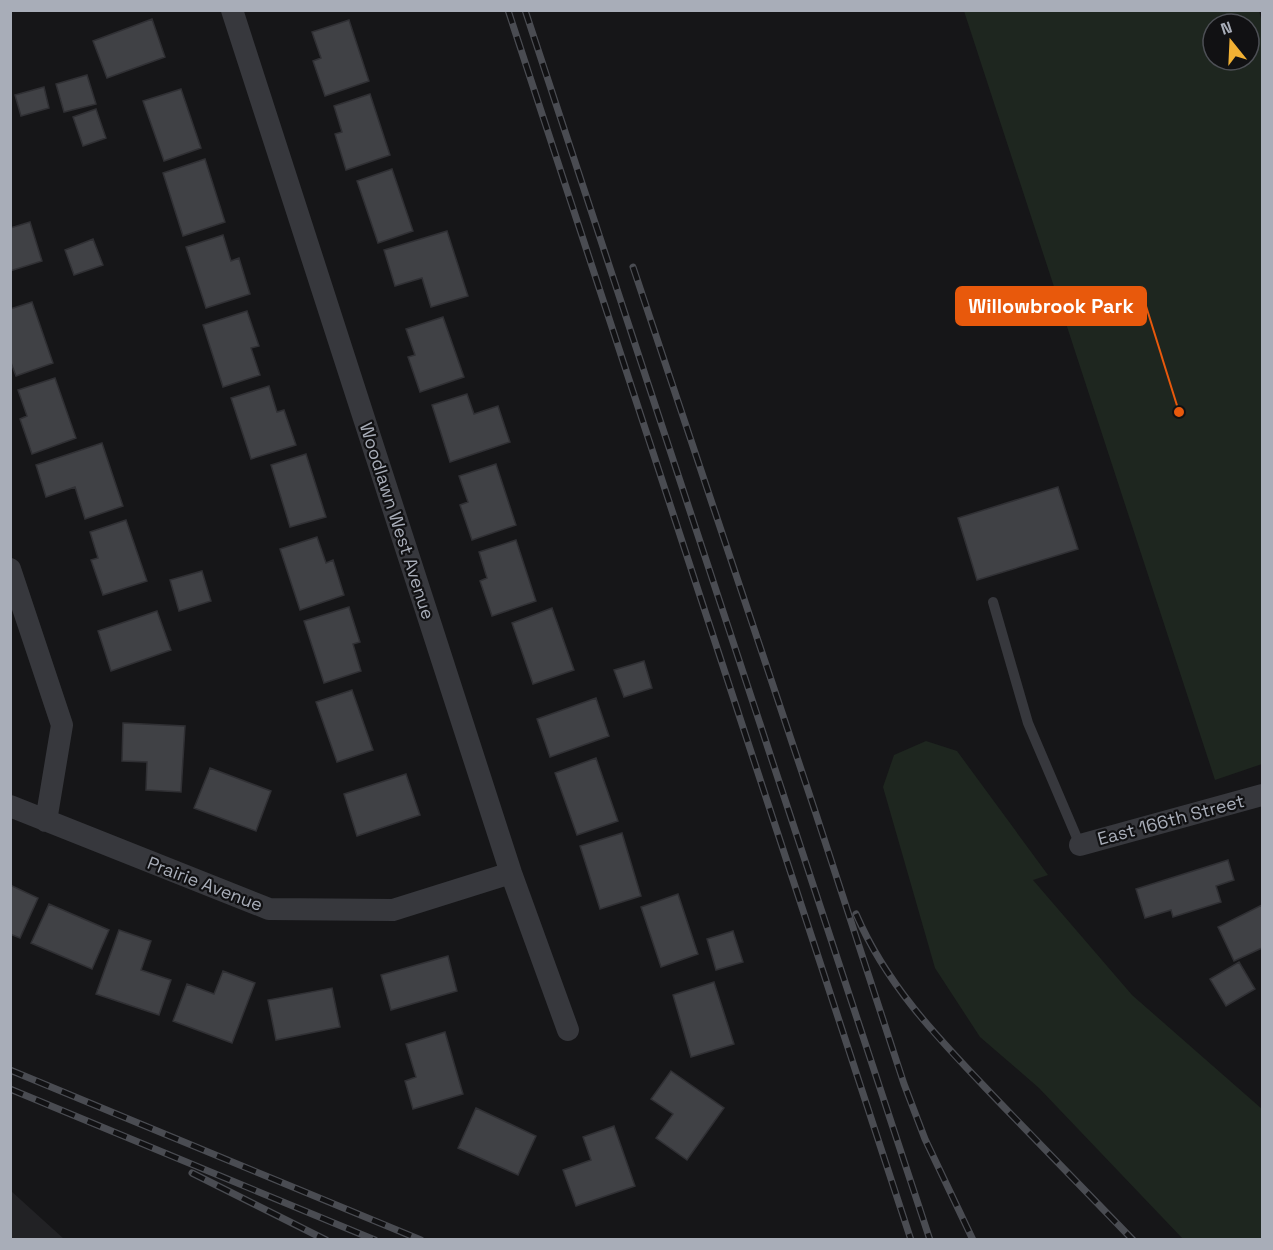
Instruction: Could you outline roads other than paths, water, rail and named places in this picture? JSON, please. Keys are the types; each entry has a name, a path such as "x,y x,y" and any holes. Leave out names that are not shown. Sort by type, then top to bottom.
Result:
{"street":[{"name":"Woodlawn West Avenue","path":"232,10 512,873 568,1030"},
{"path":"10,569 62,725 46,821"},
{"name":"East 166th Street","path":"1080,844 1262,795"},
{"name":"Prairie Avenue","path":"10,806 269,909 393,910 512,873"}],"lane":[{"path":"993,602 1028,723 1080,844"}],"railway":[{"path":"508,10 911,1240"},
{"path":"525,10 930,1240"},
{"path":"633,267 904,1084 925,1139 973,1240"},
{"path":"856,914 885,968 920,1016 981,1083 1133,1240"},
{"path":"10,1070 421,1240"},
{"path":"10,1089 375,1240"},
{"path":"192,1173 326,1240"}],"place":[{"name":"Willowbrook Park","path":"1179,412"}]}
